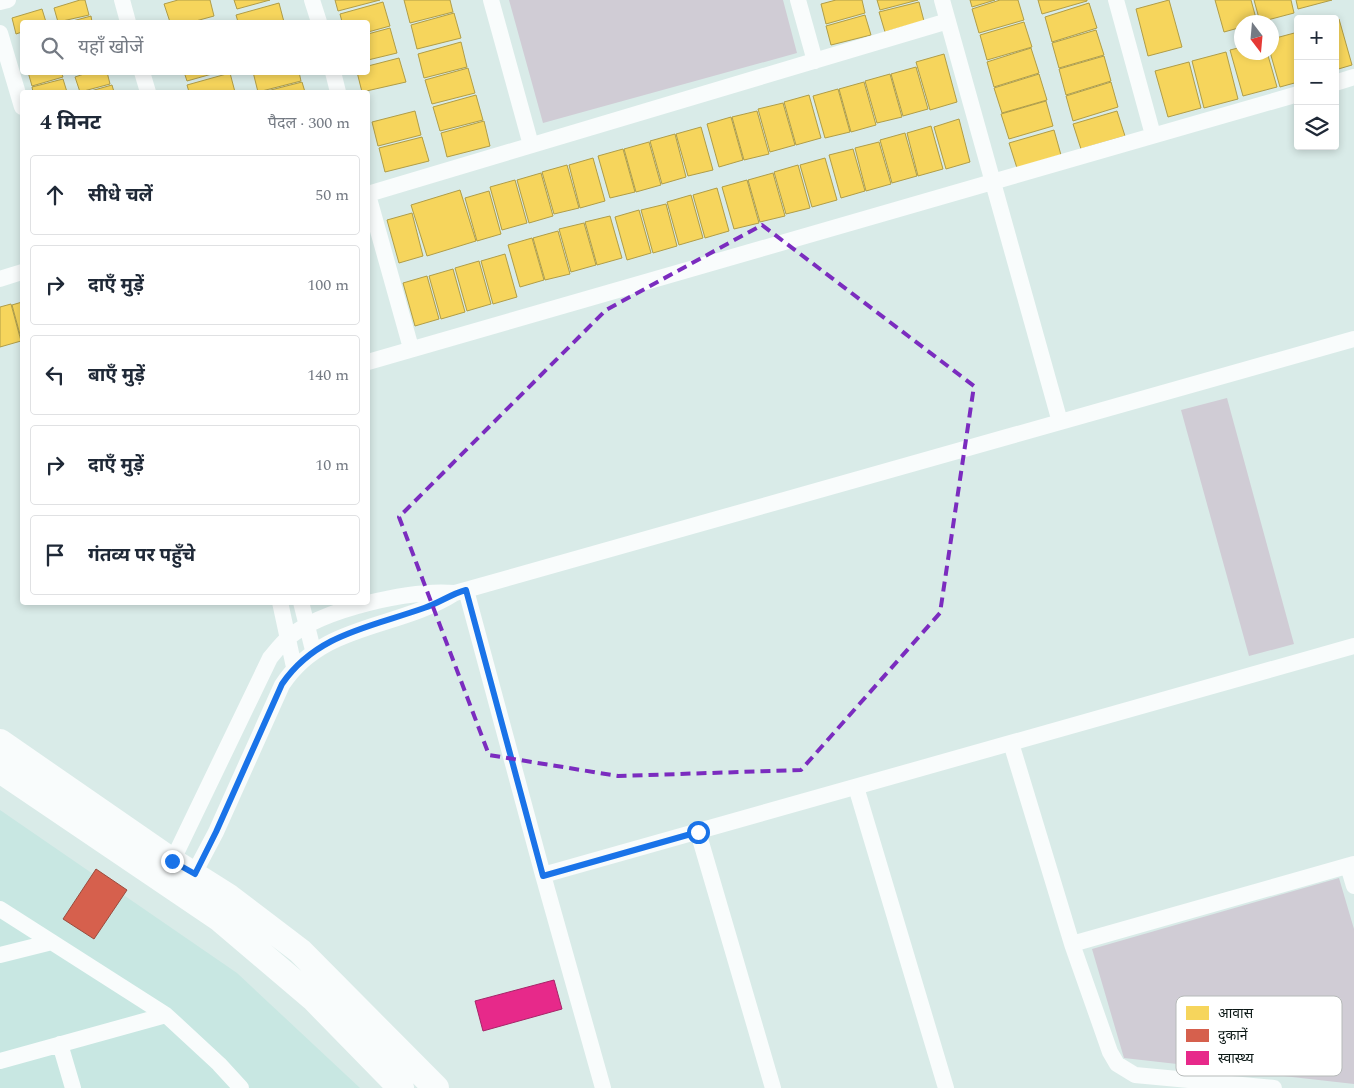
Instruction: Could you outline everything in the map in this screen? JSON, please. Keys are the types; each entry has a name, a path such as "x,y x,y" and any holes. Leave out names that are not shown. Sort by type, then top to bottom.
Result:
{"main road":[{"path":"0,742 178,877 220,919 314,998 401,1088"},
{"path":"0,770 300,951 436,1088"}],"street":[{"path":"0,2 8,0"},
{"path":"122,0 127,20"},
{"path":"312,0 318,20"},
{"path":"491,0 531,145"},
{"path":"798,0 815,60"},
{"path":"942,0 1060,422"},
{"path":"1116,0 1153,135"},
{"path":"370,193 948,21"},
{"path":"0,33 7,82 20,104"},
{"path":"143,75 147,90"},
{"path":"334,75 338,90"},
{"path":"1339,82 1354,78"},
{"path":"370,361 1294,95"},
{"path":"370,201 411,348"},
{"path":"0,279 20,273"},
{"path":"178,877 220,824 282,684 294,667 313,650 336,638 439,603 461,591 1354,338"},
{"path":"370,604 404,595 461,591"},
{"path":"461,591 603,1088"},
{"path":"281,605 294,667"},
{"path":"302,605 313,650"},
{"path":"178,877 270,658 289,637 307,626 340,612 366,605"},
{"path":"543,876 1354,646"},
{"path":"1011,743 1072,944 1110,1052 1117,1064 1134,1076 1274,1088"},
{"path":"856,787 946,1088"},
{"path":"698,832 773,1088"},
{"path":"1072,944 1351,865 1354,886"},
{"path":"0,909 166,1015 219,1064 241,1088"},
{"path":"0,955 52,942"},
{"path":"0,1061 166,1015"},
{"path":"60,1044 73,1088"}],"highlighted area":[{"path":"762,225 974,386 940,613 801,770 618,776 489,755 399,517 606,310"}],"shaded area":[{"path":"509,0 783,0 797,53 543,123"},
{"path":"1227,398 1294,644 1249,656 1181,410"},
{"path":"0,810 237,973 360,1088 0,1088"},
{"path":"1339,878 1354,929 1354,1084 1283,1076 1342,1076 1342,996 1176,996 1176,1064 1124,1058 1092,949"}],"building: आवास":[{"path":"85,0 89,15 57,20 54,8"},
{"path":"178,0 210,0 214,16 199,20 169,20 164,4"},
{"path":"234,0 270,0 237,9"},
{"path":"335,0 380,0 338,11"},
{"path":"404,0 450,0 453,12 410,23"},
{"path":"836,0 862,0 865,13 826,24 821,4"},
{"path":"877,0 918,0 880,10"},
{"path":"970,0 995,0 972,7"},
{"path":"1000,0 1018,0 1024,20 979,33 972,9"},
{"path":"1038,0 1087,0 1087,1 1042,14"},
{"path":"1169,0 1182,47 1148,56 1136,9"},
{"path":"1215,0 1251,0 1255,15 1234,15 1234,29 1224,32"},
{"path":"1254,0 1291,0 1294,13 1279,17 1279,15 1258,15"},
{"path":"1296,0 1332,0 1298,9"},
{"path":"383,2 390,26 370,31 370,20 342,20 340,14"},
{"path":"919,2 924,21 885,32 879,12"},
{"path":"279,3 283,20 237,20 236,15"},
{"path":"1089,3 1097,28 1052,42 1045,17"},
{"path":"42,9 45,20 20,20 20,33 16,34 12,18"},
{"path":"454,13 461,38 417,49 411,25"},
{"path":"865,15 871,35 831,45 826,26"},
{"path":"91,16 92,20 76,20"},
{"path":"1339,19 1352,65 1339,69"},
{"path":"1024,22 1032,47 987,60 980,35"},
{"path":"390,28 397,53 370,60 370,33"},
{"path":"1096,30 1104,55 1059,68 1052,43"},
{"path":"1294,33 1294,83 1280,87 1272,60 1279,60 1279,37"},
{"path":"461,42 467,67 424,78 418,54"},
{"path":"1031,48 1039,73 994,87 987,62"},
{"path":"1234,49 1234,60 1269,60 1277,87 1243,96 1230,50"},
{"path":"1226,52 1238,99 1204,108 1192,61"},
{"path":"944,54 957,102 930,110 916,62"},
{"path":"1104,56 1111,81 1066,95 1059,69"},
{"path":"399,58 406,82 370,90 362,90 358,75 370,75 370,65"},
{"path":"1189,62 1201,108 1168,117 1155,71"},
{"path":"916,67 928,109 903,116 891,74"},
{"path":"468,68 475,93 432,104 425,80"},
{"path":"890,74 902,117 877,123 865,81"},
{"path":"1039,74 1047,100 1002,113 994,88"},
{"path":"29,75 62,75 63,77 32,86"},
{"path":"81,75 108,75 110,84 88,90 79,90 75,77"},
{"path":"185,75 208,75 187,81"},
{"path":"223,75 231,75 234,90 188,90 187,85"},
{"path":"254,75 300,75 301,81 266,90 258,90"},
{"path":"63,79 66,90 33,90 32,87"},
{"path":"302,82 304,90 271,90"},
{"path":"864,82 876,125 851,132 839,89"},
{"path":"1111,82 1118,107 1073,121 1066,96"},
{"path":"112,85 113,90 94,90"},
{"path":"838,89 850,132 825,138 813,96"},
{"path":"476,95 483,120 440,131 433,107"},
{"path":"809,95 821,138 796,145 784,102"},
{"path":"1046,101 1053,126 1009,139 1001,114"},
{"path":"783,103 795,145 770,152 758,109"},
{"path":"415,111 421,135 378,146 372,122"},
{"path":"757,111 769,154 744,160 732,117"},
{"path":"1117,111 1125,136 1081,149 1073,124"},
{"path":"731,117 743,160 719,167 707,124"},
{"path":"959,119 970,162 946,169 934,127"},
{"path":"484,121 490,146 447,157 441,133"},
{"path":"931,126 943,169 918,176 907,133"},
{"path":"701,127 713,170 688,176 676,134"},
{"path":"1054,130 1061,155 1017,168 1009,143"},
{"path":"905,133 917,176 892,183 880,140"},
{"path":"675,134 686,177 662,184 650,141"},
{"path":"422,137 429,161 385,172 379,148"},
{"path":"649,142 661,185 636,192 624,149"},
{"path":"879,142 891,184 866,191 855,148"},
{"path":"623,149 635,192 610,198 598,156"},
{"path":"853,149 865,191 841,198 829,155"},
{"path":"593,158 605,201 580,208 569,165"},
{"path":"825,158 837,200 812,207 800,165"},
{"path":"567,165 579,208 554,214 542,172"},
{"path":"798,165 810,208 786,214 774,172"},
{"path":"541,173 553,216 529,223 517,180"},
{"path":"773,173 785,216 760,222 748,180"},
{"path":"515,180 527,223 502,230 490,187"},
{"path":"747,180 759,223 734,229 722,187"},
{"path":"717,188 729,231 705,238 693,195"},
{"path":"460,190 476,241 427,256 411,205"},
{"path":"489,191 501,234 477,241 465,198"},
{"path":"691,195 703,238 679,245 667,202"},
{"path":"666,204 677,246 653,253 641,210"},
{"path":"639,210 651,253 627,260 615,217"},
{"path":"412,213 423,256 399,263 387,220"},
{"path":"610,216 622,258 597,265 585,222"},
{"path":"584,223 596,265 571,272 559,229"},
{"path":"558,231 570,274 545,280 533,238"},
{"path":"532,238 544,280 520,287 508,245"},
{"path":"505,254 517,297 493,304 481,261"},
{"path":"479,261 491,304 467,311 455,268"},
{"path":"453,269 465,312 441,319 429,276"},
{"path":"427,276 439,319 415,326 403,283"},
{"path":"20,303 20,335 12,305"},
{"path":"11,304 20,341 0,347 0,307"}],"building: दुकानें":[{"path":"96,869 127,890 94,939 63,919"}],"building: स्वास्थ्य":[{"path":"554,980 562,1009 483,1031 475,1001"}],"route":[{"path":"172,861 195,874 216,832 282,684 294,667 313,650 336,638 439,603 455,593 466,590 543,876 698,832"}]}
